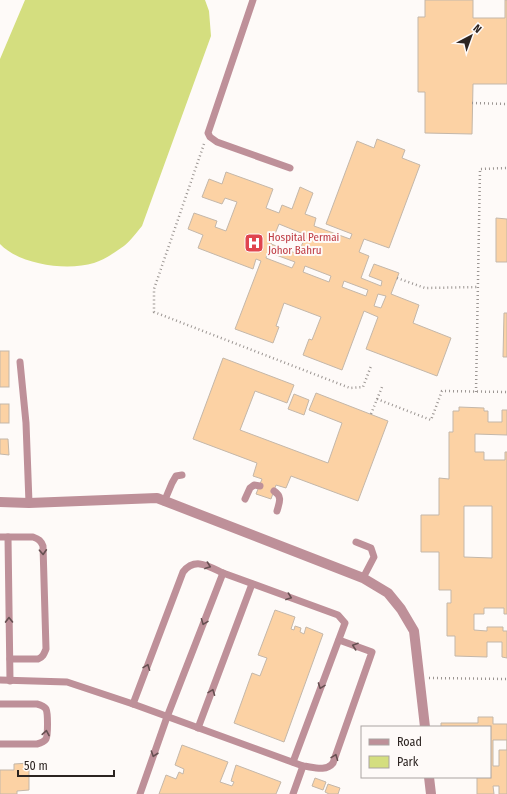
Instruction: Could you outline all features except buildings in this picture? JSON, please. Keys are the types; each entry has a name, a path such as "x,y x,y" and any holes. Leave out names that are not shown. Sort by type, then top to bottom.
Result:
{"street":[{"path":"0,502 29,503 157,498 363,578 388,593 401,609 414,632 425,726"},
{"path":"429,778 431,794"}],"lane":[{"path":"253,0 208,133 210,137 217,142 290,168"},
{"path":"20,362 26,422 29,503"},
{"path":"164,502 176,476 182,474"},
{"path":"245,499 250,488 254,485 260,486"},
{"path":"274,491 280,498 276,511"},
{"path":"0,537 38,538 43,546 46,649 42,657 38,659 10,659"},
{"path":"8,537 10,680"},
{"path":"356,542 371,548 374,553 374,557 363,578"},
{"path":"134,704 183,572 188,566 196,563 206,565 252,584 338,615 345,623 293,762"},
{"path":"140,794 167,717 223,573"},
{"path":"198,728 252,584"},
{"path":"0,680 67,682 134,704 303,766 327,768 333,763 372,652 339,640"},
{"path":"0,704 42,705 46,708 47,713 47,734 46,739 37,744 0,744"},
{"path":"296,793 303,766"}],"path":[{"path":"472,103 507,104"},
{"path":"208,133 154,289 154,312 350,388 363,387 371,366"},
{"path":"476,392 480,168 507,168"},
{"path":"396,278 425,288 479,287"},
{"path":"371,414 382,387"},
{"path":"377,399 431,420 442,391 507,392"},
{"path":"420,678 507,680"}],"green space":[{"path":"25,0 205,0 209,11 211,36 142,226 124,246 108,257 94,263 71,266 44,264 19,257 0,244 0,59"}],"place":[{"name":"Hospital Permai Johor Bahru","path":"254,243"}]}
